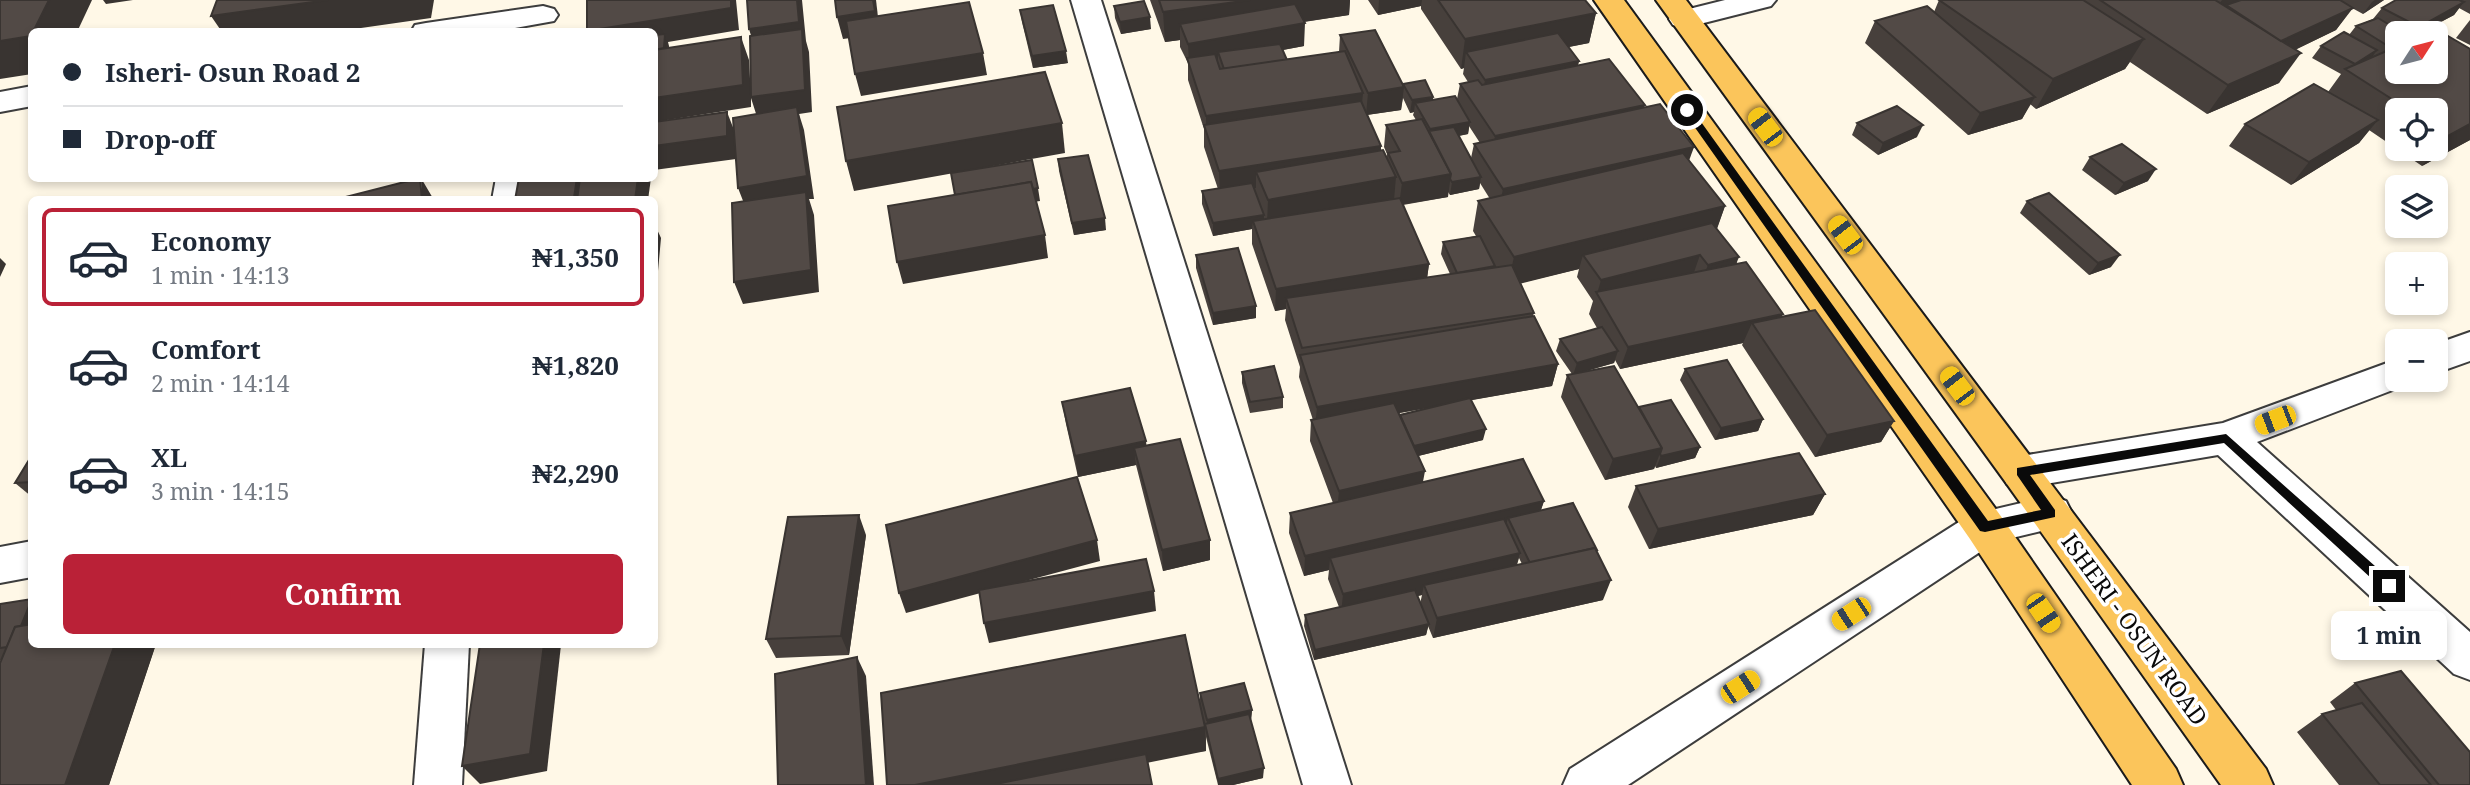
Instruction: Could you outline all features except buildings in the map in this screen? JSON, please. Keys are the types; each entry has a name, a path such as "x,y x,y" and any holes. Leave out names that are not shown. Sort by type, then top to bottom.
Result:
{"main road":[{"path":"1609,0 1985,527 2159,785"},
{"name":"ISHERI - OSUN ROAD","path":"1678,10 2021,472 2249,785"}],"street":[{"path":"1086,0 1327,785"},
{"path":"1678,10 1761,0"},
{"path":"453,28 542,15"},
{"path":"0,102 28,97"},
{"path":"2448,354 2470,346"},
{"path":"2021,472 2226,438 2385,378"},
{"path":"2226,438 2470,660"},
{"path":"1587,785 1985,527 2050,513"},
{"path":"0,565 28,560"},
{"path":"438,785 447,648"}],"route":[{"path":"1687,110 1985,527 2050,513 2021,472 2226,438 2389,586"}]}
